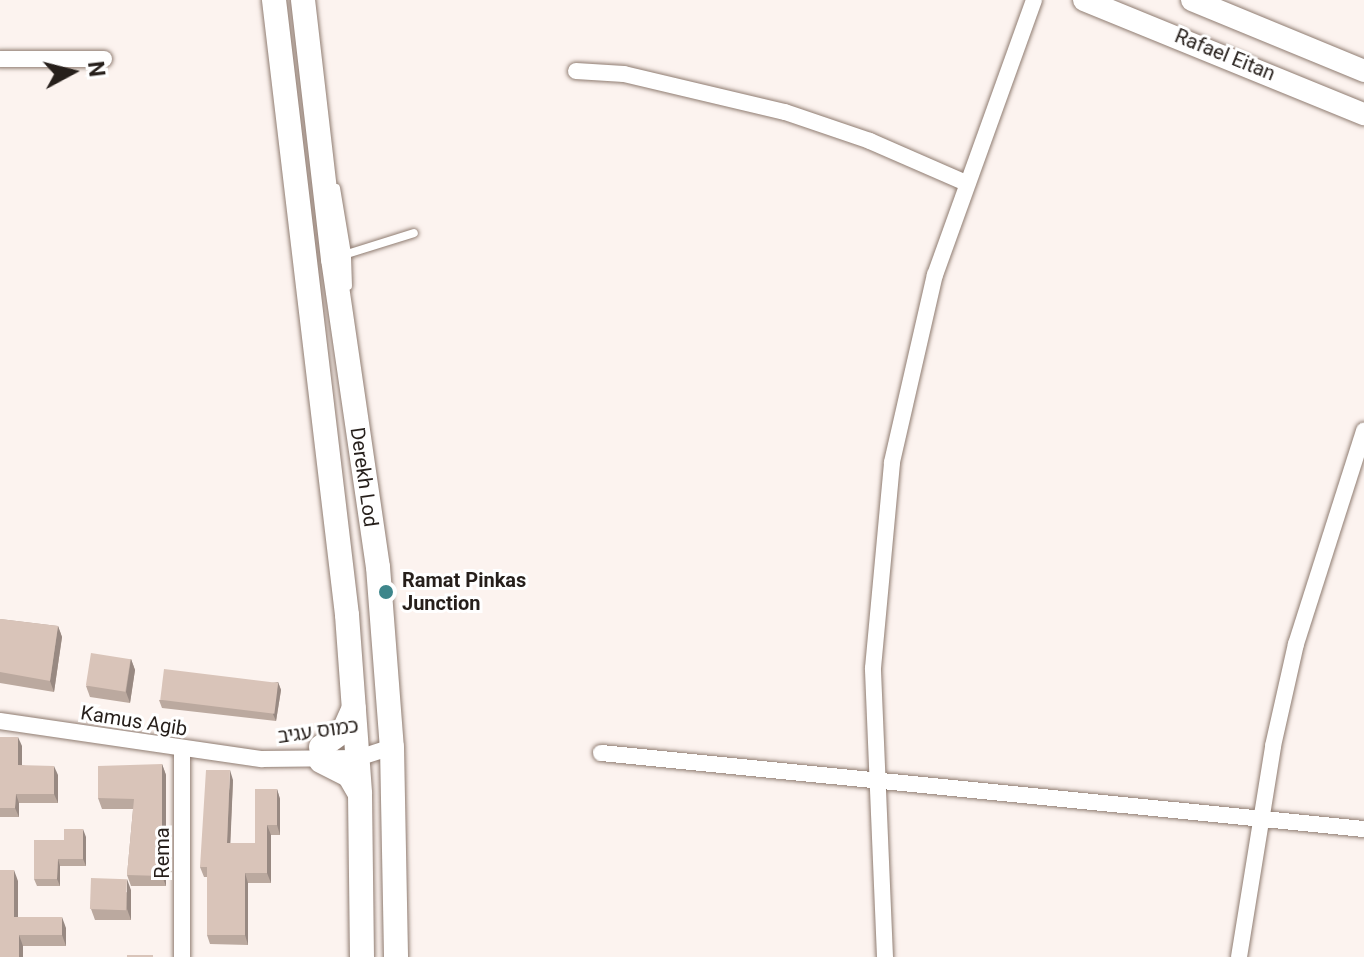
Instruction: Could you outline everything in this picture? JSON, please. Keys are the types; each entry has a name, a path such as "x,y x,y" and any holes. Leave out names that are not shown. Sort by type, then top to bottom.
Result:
{"main road":[{"name":"Derekh Lod","path":"274,0 354,706 360,794 362,957"},
{"name":"Derekh Lod","path":"303,0 316,126 378,567 392,747 396,957"},
{"name":"Rafael Eitan","path":"1084,0 1364,114"},
{"name":"Rafael Eitan","path":"1192,0 1364,71"},
{"path":"354,706 344,730 321,754 349,775 360,794"}],"street":[{"path":"885,957 875,780 875,627 892,462 920,326 966,183 1034,0"},
{"path":"0,59 104,59"},
{"path":"576,71 624,74 760,105 870,141 966,183"},
{"path":"1239,957 1260,819 1296,644 1364,431"},
{"name":"Kamus Agib","path":"0,721 262,759"},
{"name":"כמוס עגיב","path":"262,759 392,747"},
{"name":"Rema","path":"182,748 182,957"},
{"path":"601,753 1364,829"}],"lane":[{"path":"316,126 340,203 347,254 346,351"},
{"path":"347,254 414,233"}],"building":[{"path":"0,619 58,626 50,681 0,672"},
{"path":"91,653 131,659 125,692 86,686"},
{"path":"164,669 278,683 274,714 160,700"},
{"path":"0,737 18,737 18,765 54,766 54,794 16,794 15,808 0,808"},
{"path":"162,764 162,876 127,875 134,799 98,798 98,766"},
{"path":"206,770 230,770 227,843 255,843 255,789 277,789 277,825 267,825 267,873 245,873 245,935 207,935 207,867 200,867"},
{"path":"64,829 83,829 83,859 58,859 57,879 34,879 34,840 64,840"},
{"path":"0,870 14,870 14,917 62,917 62,935 19,935 19,957 0,957"},
{"path":"91,878 127,879 126,910 90,909"},
{"path":"127,955 153,957 127,957"}],"place":[{"name":"Ramat Pinkas Junction","path":"386,592"}]}
